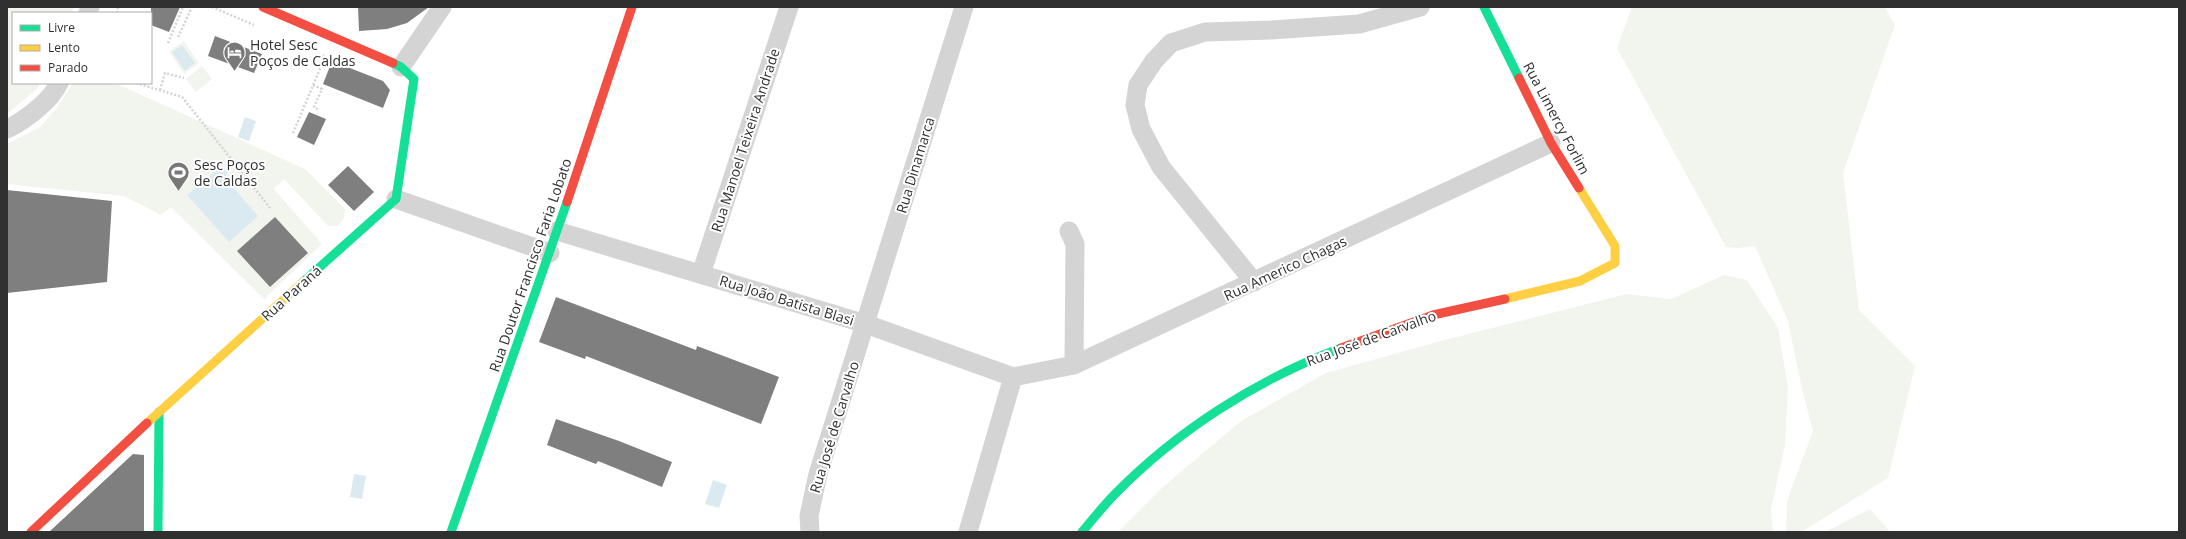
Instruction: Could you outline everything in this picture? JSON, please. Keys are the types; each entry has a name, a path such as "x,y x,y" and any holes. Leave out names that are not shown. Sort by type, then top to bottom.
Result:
{"street":[{"path":"263,7 401,67 414,79 396,199 550,253"},
{"path":"401,67 442,7"},
{"name":"Rua Doutor Francisco Faria Lobato","path":"451,532 558,231 632,7"},
{"name":"Rua Manoel Teixeira Andrade","path":"701,274 788,7"},
{"name":"Rua Dinamarca","path":"866,324 964,7"},
{"path":"1254,282 1161,167 1141,129 1135,105 1138,85 1154,61 1171,44 1205,32 1272,30 1359,24 1420,7"},
{"name":"Rua Limercy Forlim","path":"1484,7 1552,143 1615,246 1615,263"},
{"path":"7,129 19,124 38,108 58,84"},
{"name":"Rua Americo Chagas","path":"1013,377 1074,365 1552,143"},
{"name":"Rua Paraná","path":"31,532 159,412 396,199"},
{"name":"Rua João Batista Blasi","path":"558,231 866,324 1013,377"},
{"path":"1069,231 1075,244 1074,365"},
{"name":"Rua José de Carvalho","path":"1082,532 1102,506 1142,467 1187,432 1298,365 1370,335 1434,315 1581,281 1615,263"},
{"name":"Rua José de Carvalho","path":"810,532 809,516 818,474 866,324"},
{"path":"968,532 1013,377"},
{"path":"158,532 159,412"}],"path":[{"path":"168,43 183,7"},
{"path":"178,37 192,7"},
{"path":"293,133 325,56 319,54"},
{"path":"160,90 165,73 184,78"},
{"path":"139,84 182,97 270,208"},
{"path":"313,85 322,89 314,107 319,110"}],"shaded area":[{"path":"7,7 74,7 72,12 12,12 12,84 40,84 38,88 7,114"},
{"path":"1632,7 1885,7 1895,25 1843,173 1859,310 1915,366 1888,478 1801,532 1786,532 1787,501 1813,431 1802,389 1788,321 1755,246 1738,248 1726,247 1617,48"},
{"path":"184,41 199,63 184,74 169,51"},
{"path":"182,45 195,63 185,71 172,52"},
{"path":"202,66 212,79 196,92 186,79"},
{"name":"Sesc Poços de Caldas","path":"72,84 117,84 305,169 345,209 344,218 338,226 328,226 284,179 274,189 322,244 264,299 171,207 161,215 124,196 7,184 7,144 40,127 56,109"},
{"path":"245,117 256,121 249,141 238,137"},
{"path":"221,166 227,172 226,179 258,216 229,242 187,195"},
{"path":"1724,275 1747,280 1778,328 1788,388 1785,445 1771,509 1773,532 1118,532 1164,486 1241,421 1326,373 1437,342 1626,294 1671,299"},
{"path":"354,474 366,476 362,499 350,497"},
{"path":"713,480 727,485 719,508 705,504"},
{"path":"1870,509 1890,532 1825,532"}],"building":[{"path":"151,7 180,7 169,32 152,25"},
{"path":"358,7 429,7 407,23 387,29 359,31"},
{"path":"215,36 262,54 254,73 208,56"},
{"path":"332,61 383,81 390,90 383,108 323,84"},
{"path":"309,112 326,119 314,145 297,137"},
{"path":"348,166 374,192 354,211 328,185"},
{"path":"7,190 112,201 107,282 7,293"},
{"path":"275,217 308,253 270,287 237,251"},
{"path":"556,297 696,350 697,346 779,377 761,424 586,356 585,359 539,342"},
{"path":"556,419 619,441 672,462 662,487 598,461 596,464 547,445"},
{"path":"133,454 144,455 144,531 49,532"}],"traffic: fast":[{"path":"1484,7 1519,78"},
{"path":"303,282 396,199 414,79 401,67 393,63"},
{"path":"451,532 567,202"},
{"path":"1082,532 1112,498 1140,470 1166,448 1221,408 1280,375 1341,348"},
{"path":"158,532 159,412"}],"traffic: slow":[{"path":"1505,299 1580,281 1615,263 1615,246 1579,188"},
{"path":"147,423 303,282"}],"traffic: jam":[{"path":"263,7 393,63"},
{"path":"567,202 632,7"},
{"path":"1519,78 1551,143 1579,188"},
{"path":"1341,348 1433,315 1505,299"},
{"path":"31,532 147,423"}],"place":[{"name":"Hotel Sesc Poços de Caldas","path":"234,72"},
{"name":"Sesc Poços de Caldas","path":"179,192"}]}
